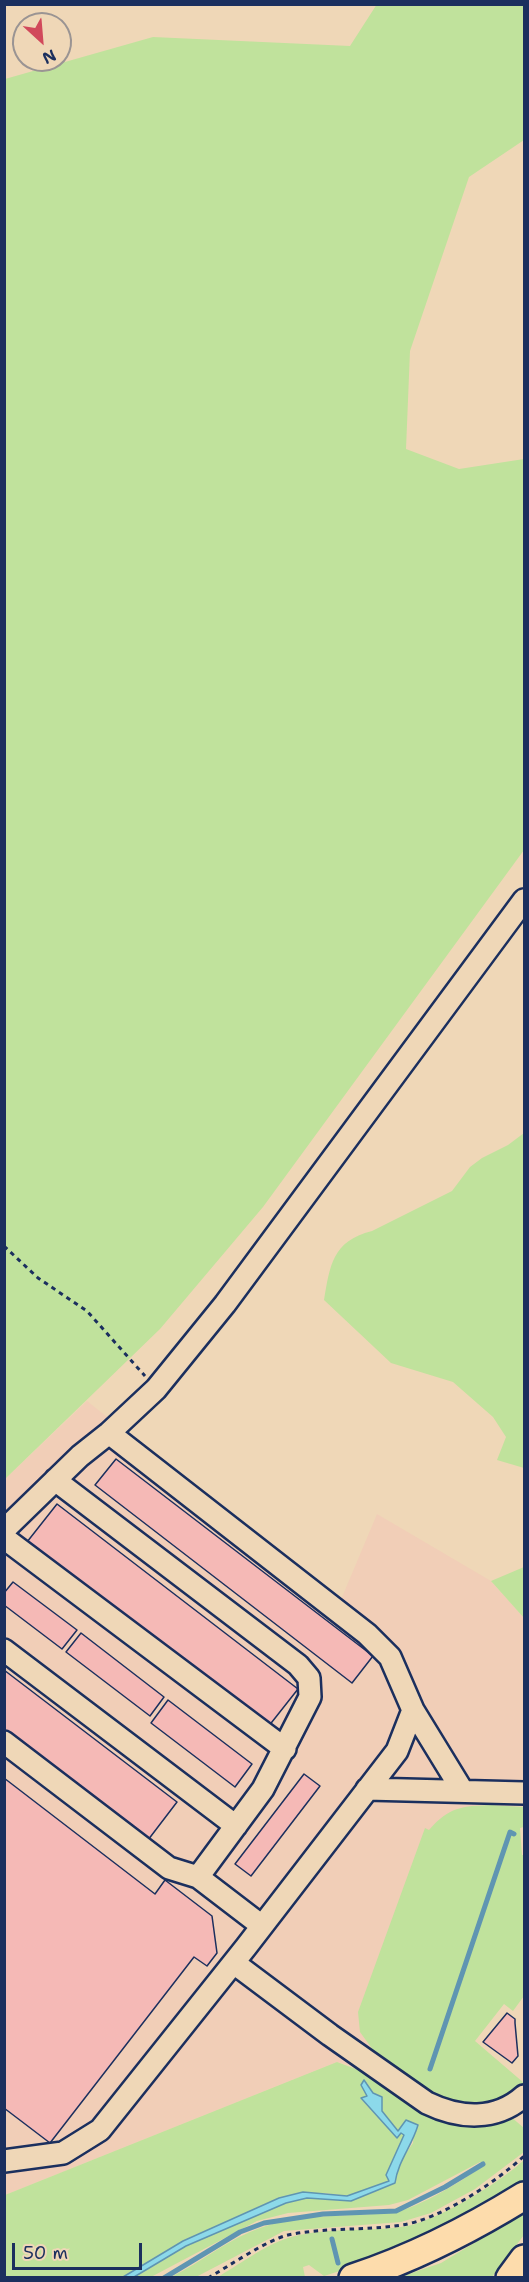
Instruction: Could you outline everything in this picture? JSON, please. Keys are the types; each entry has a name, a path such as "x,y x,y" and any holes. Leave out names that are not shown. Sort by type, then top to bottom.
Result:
{"main road":[{"path":"352,2277 395,2264 468,2231 525,2196"},
{"path":"510,2277 525,2259"}],"street":[{"path":"4,1530 80,1456 109,1434 156,1389 225,1304 525,900"},
{"path":"109,1434 367,1634 390,1657 412,1710 462,1790"},
{"path":"55,1480 303,1671 309,1678 310,1697 263,1789 198,1878"},
{"path":"4,1538 285,1749"},
{"path":"4,1650 236,1826"},
{"path":"7,2158 63,2153 100,2130 234,1963 397,1751 412,1710"},
{"path":"4,1742 169,1868 198,1878 262,1926"},
{"path":"367,1789 525,1793"},
{"path":"234,1963 330,2035 444,2112 485,2115 507,2108 525,2096"}],"path":[{"path":"4,1246 38,1278 87,1311 156,1389"},
{"path":"208,2277 286,2236 325,2229 404,2225 432,2215 475,2192 525,2156"}],"shaded area":[{"path":"87,1401 340,1602 377,1514 491,1581 524,1618 524,1784 410,2080 337,2062 5,2195 5,1479"}],"green space":[{"path":"377,4 524,5 524,140 469,177 410,351 406,449 459,469 524,459 524,850 263,1207 160,1329 5,1479 5,79 30,72 72,72 72,60 153,37 350,46"},
{"path":"524,1133 524,1468 497,1460 506,1437 493,1417 453,1382 391,1363 324,1300 328,1276 335,1256 348,1241 452,1191 470,1167"},
{"path":"524,1567 524,1618 491,1581"},
{"path":"491,1805 524,1807 524,1827 520,1828 522,1855 524,1855 524,1996 513,2011 504,2004 475,2041 524,2083 496,2102 476,2107 436,2099 373,2050 360,2032 358,2012 425,1828 429,1830 436,1822 457,1809"},
{"path":"337,2062 379,2079 441,2121 454,2125 469,2125 487,2123 510,2116 524,2128 524,2152 475,2189 431,2213 401,2222 284,2231 196,2277 171,2277 239,2237 279,2222 311,2217 378,2214 404,2210 442,2192 486,2163 480,2162 408,2200 389,2205 288,2213 257,2221 151,2277 134,2277 186,2246 286,2203 307,2198 351,2201 394,2183 401,2160 413,2143 414,2125 406,2120 399,2132 382,2111 367,2083 367,2096 361,2099 397,2138 401,2133 404,2135 386,2175 389,2181 347,2196 324,2193 279,2198 183,2241 123,2277 5,2278 5,2195"},
{"path":"524,2160 524,2183 512,2193 374,2260 324,2276 309,2265 303,2267 305,2277 216,2278 288,2238 316,2232 401,2227 415,2224 466,2201"},
{"path":"524,2213 524,2235 492,2277 400,2277 441,2263"}],"water":[{"path":"364,2080 373,2093 382,2097 382,2111 398,2131 406,2120 418,2125 399,2168 395,2183 351,2201 307,2198 286,2203 186,2246 134,2277 123,2277 183,2241 279,2198 303,2192 347,2196 389,2181 386,2175 404,2135 401,2133 397,2138 361,2098 367,2096 361,2085"}],"building":[{"path":"116,1459 373,1656 352,1683 95,1485"},
{"path":"57,1504 298,1689 268,1727 27,1542"},
{"path":"13,1582 77,1630 62,1649 4,1605 4,1593"},
{"path":"81,1633 164,1697 150,1716 66,1652"},
{"path":"4,1670 177,1802 148,1840 4,1730"},
{"path":"168,1700 252,1764 235,1787 151,1723"},
{"path":"304,1774 320,1786 251,1876 235,1864"},
{"path":"4,1778 155,1894 165,1880 212,1916 217,1953 207,1966 194,1957 50,2143 4,2108"},
{"path":"507,2013 515,2019 518,2056 512,2063 483,2042"}],"waterway":[{"path":"430,2069 510,1832 514,1834"},
{"path":"164,2278 240,2232 264,2223 323,2214 396,2211 445,2187 483,2164"},
{"path":"332,2239 338,2263"}]}
